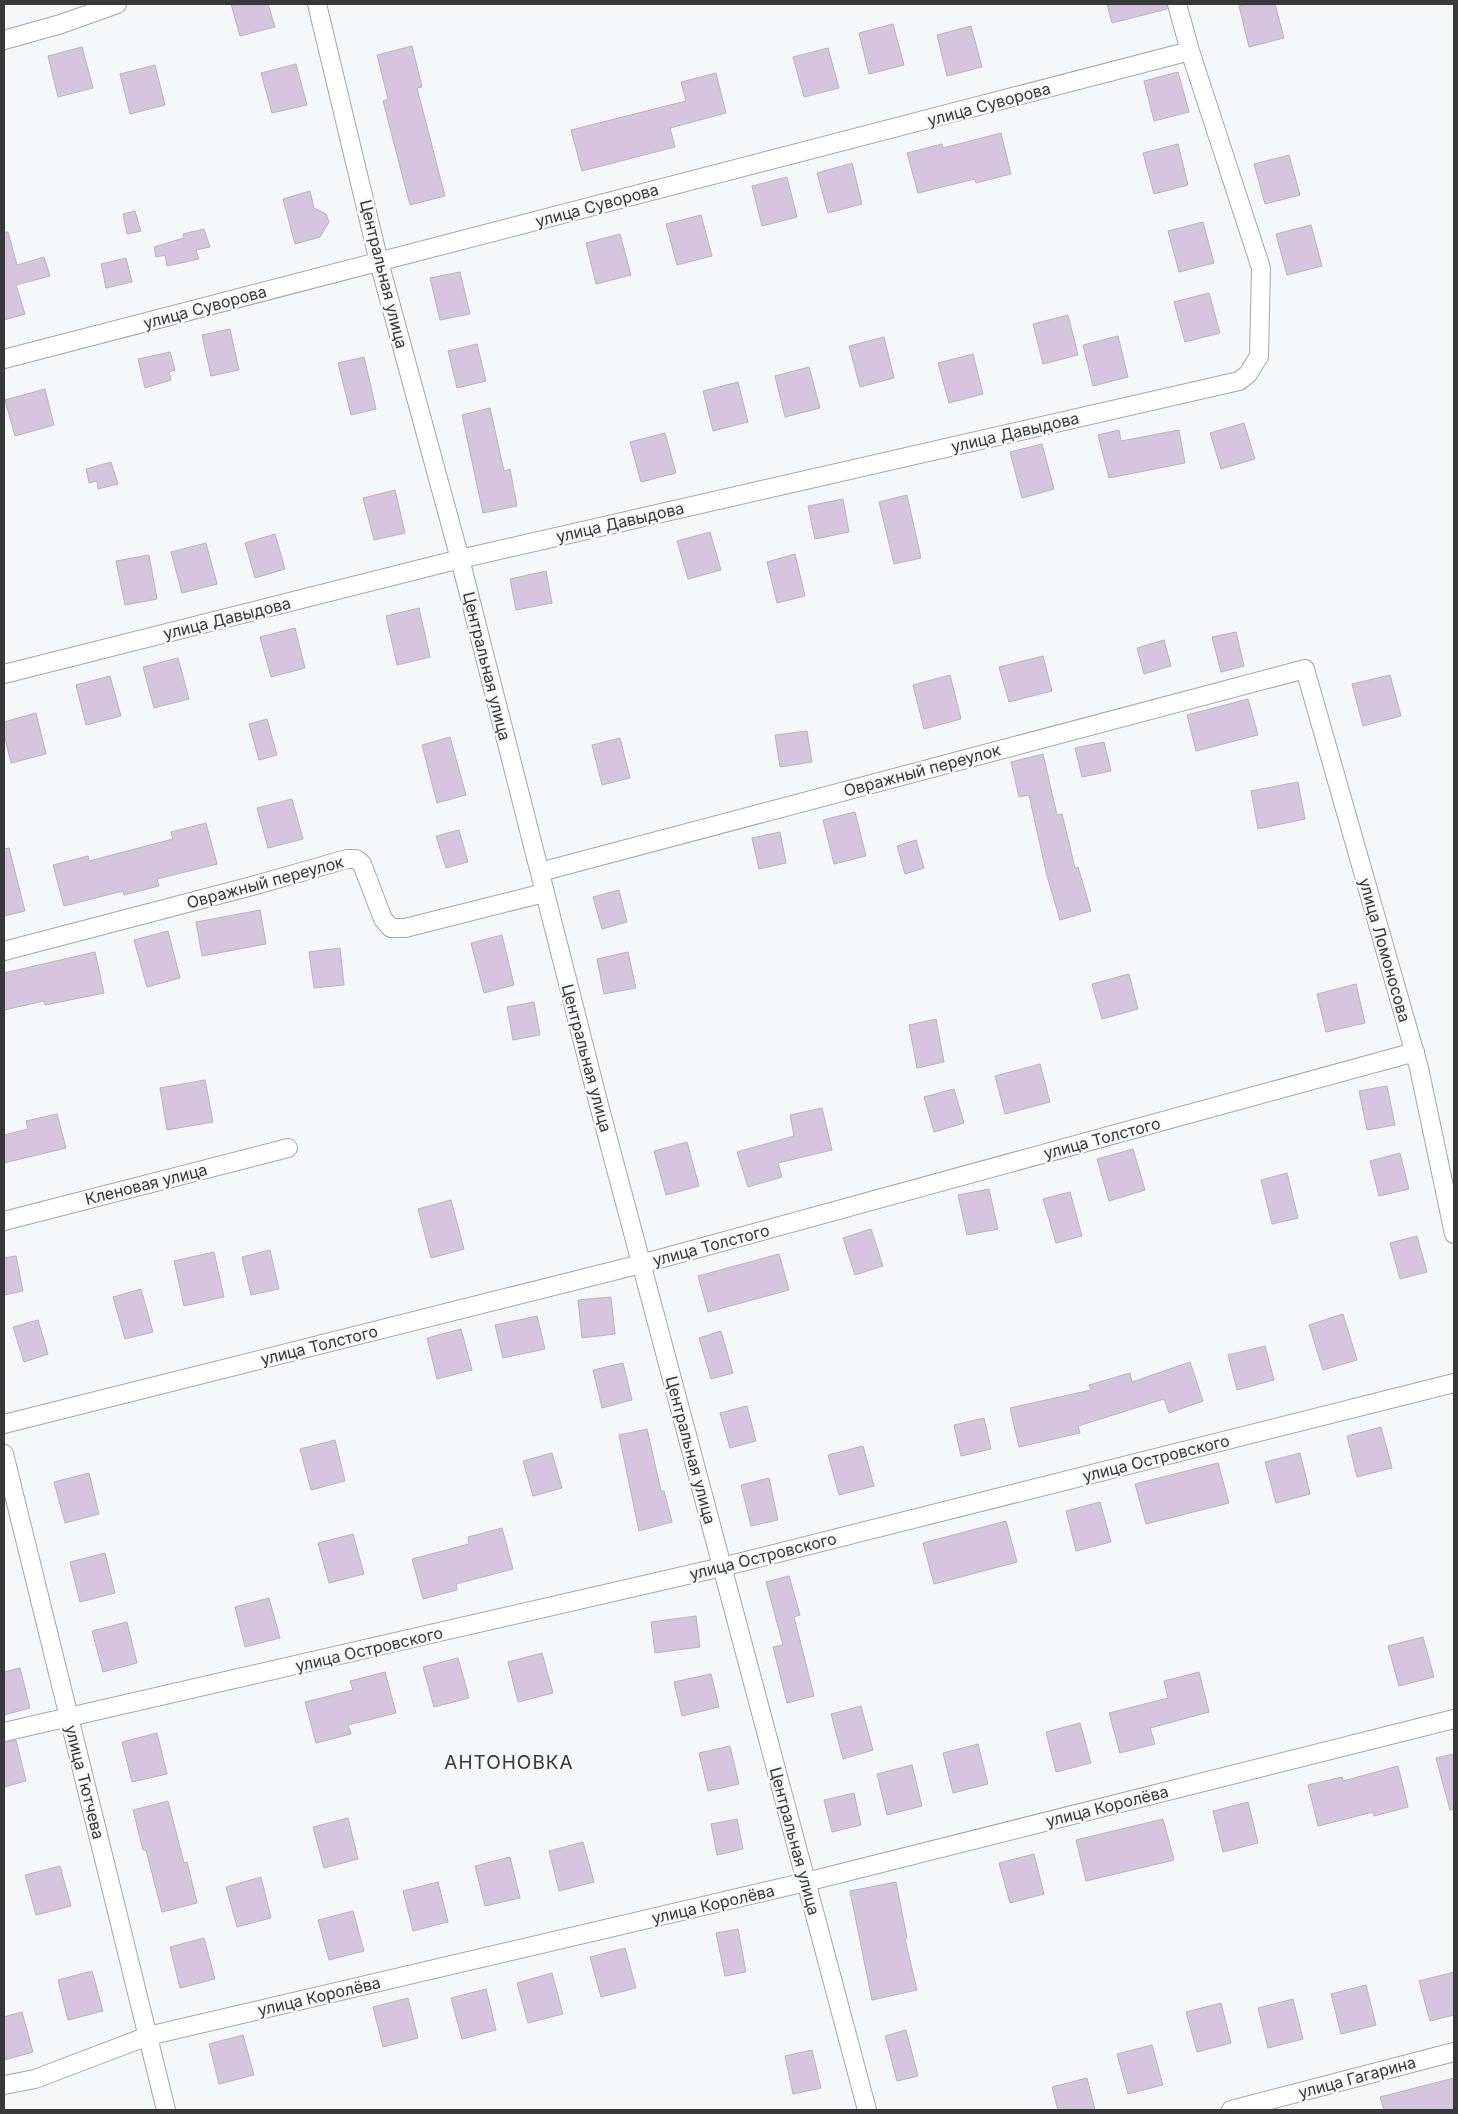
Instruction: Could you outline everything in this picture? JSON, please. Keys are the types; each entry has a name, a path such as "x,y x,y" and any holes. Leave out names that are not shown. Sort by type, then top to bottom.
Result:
{"street":[{"path":"4,40 62,24 117,4"},
{"name":"Центральная улица","path":"317,4 379,262 460,559 544,893 641,1264 867,2110"},
{"path":"1177,4 1190,52"},
{"name":"улица Суворова","path":"4,358 1190,52"},
{"name":"улица Давыдова","path":"4,674 460,559 1239,381 1248,374 1259,356 1261,268 1190,52"},
{"name":"Овражный переулок","path":"540,872 1304,669"},
{"name":"улица Ломоносова","path":"1304,669 1415,1052 1451,1204 1454,1234"},
{"name":"Овражный переулок","path":"4,951 252,886 346,859 356,859 362,864 383,919 391,928 405,928 544,893"},
{"name":"улица Толстого","path":"4,1424 641,1264 1415,1052"},
{"name":"Кленовая улица","path":"4,1221 288,1148"},
{"name":"улица Островского","path":"4,1732 722,1567 1454,1383"},
{"name":"улица Тютчева","path":"4,1454 166,2110"},
{"name":"улица Королёва","path":"4,2085 36,2079 148,2036 806,1882 1454,1719"},
{"name":"улица Гагарина","path":"1230,2110 1454,2052"}],"building":[{"path":"231,4 268,4 275,27 240,36"},
{"path":"1107,4 1167,4 1167,9 1112,23"},
{"path":"1275,4 1284,38 1249,47 1239,6"},
{"path":"893,24 904,65 869,74 859,33"},
{"path":"971,26 982,67 947,76 937,35"},
{"path":"412,46 422,87 417,88 445,196 410,205 383,101 388,99 377,55"},
{"path":"82,47 93,88 58,97 48,56"},
{"path":"828,48 839,88 804,97 793,57"},
{"path":"296,64 307,105 272,113 261,73"},
{"path":"155,65 165,105 130,114 120,74"},
{"path":"1178,72 1189,112 1154,121 1144,81"},
{"path":"716,73 726,113 670,128 675,147 582,171 571,130 686,101 681,82"},
{"path":"1001,133 1011,174 976,183 975,179 918,193 907,153 942,144 943,148"},
{"path":"1178,144 1188,185 1154,194 1143,153"},
{"path":"1289,155 1300,195 1265,204 1254,164"},
{"path":"852,163 862,204 828,213 817,173"},
{"path":"787,177 797,217 762,226 752,186"},
{"path":"310,191 314,208 326,214 329,222 320,237 295,244 283,199"},
{"path":"135,211 141,231 127,234 123,214"},
{"path":"701,215 712,256 677,265 666,224"},
{"path":"1203,222 1214,263 1179,272 1168,231"},
{"path":"1311,225 1322,266 1287,275 1276,234"},
{"path":"204,229 210,247 196,250 199,259 167,266 165,255 156,257 154,247 184,238 183,234"},
{"path":"4,232 8,232 17,265 44,257 50,276 16,285 25,314 4,320"},
{"path":"620,234 631,275 596,284 586,243"},
{"path":"126,258 132,282 106,288 101,264"},
{"path":"460,272 470,314 440,320 430,278"},
{"path":"1209,293 1220,333 1185,342 1174,302"},
{"path":"1068,315 1078,355 1043,364 1033,324"},
{"path":"230,329 239,370 211,376 202,335"},
{"path":"1118,336 1128,377 1093,386 1083,345"},
{"path":"884,337 894,378 860,387 849,346"},
{"path":"477,344 486,381 457,388 448,351"},
{"path":"170,352 175,370 169,372 171,380 145,388 138,359"},
{"path":"973,354 983,394 949,403 938,363"},
{"path":"364,357 376,409 351,415 338,363"},
{"path":"809,367 820,408 785,417 775,376"},
{"path":"738,382 748,422 713,431 703,391"},
{"path":"45,389 54,425 15,436 5,400"},
{"path":"490,408 504,471 510,469 517,506 483,513 462,415"},
{"path":"1244,423 1255,459 1221,469 1210,433"},
{"path":"1119,430 1121,441 1179,430 1185,463 1109,478 1098,435"},
{"path":"665,433 676,473 641,482 630,442"},
{"path":"1042,444 1054,489 1022,498 1010,452"},
{"path":"111,462 118,484 98,489 97,481 89,483 86,469"},
{"path":"395,490 405,533 374,540 363,498"},
{"path":"907,495 921,558 894,564 879,502"},
{"path":"843,499 849,532 815,539 808,506"},
{"path":"710,532 721,570 688,579 677,541"},
{"path":"275,534 285,569 255,578 245,543"},
{"path":"206,543 217,584 182,593 171,552"},
{"path":"795,554 805,596 777,603 767,562"},
{"path":"149,555 157,599 125,605 116,561"},
{"path":"546,571 552,603 516,610 510,579"},
{"path":"419,608 430,657 397,665 386,616"},
{"path":"295,628 305,668 271,677 260,637"},
{"path":"1236,632 1244,666 1221,672 1212,637"},
{"path":"1164,640 1171,666 1144,674 1137,648"},
{"path":"1043,656 1052,691 1009,702 999,667"},
{"path":"178,658 189,699 154,708 143,667"},
{"path":"950,675 961,719 924,729 913,685"},
{"path":"1390,675 1401,716 1363,726 1352,684"},
{"path":"110,676 121,716 86,725 76,685"},
{"path":"1248,699 1258,735 1196,751 1187,715"},
{"path":"36,713 46,754 11,763 4,734 4,722"},
{"path":"267,719 277,755 259,760 249,724"},
{"path":"807,731 812,762 780,767 775,735"},
{"path":"450,737 466,795 437,803 422,745"},
{"path":"620,738 630,778 602,785 592,745"},
{"path":"1104,742 1111,771 1082,777 1075,748"},
{"path":"1043,754 1057,815 1062,814 1075,868 1078,867 1091,911 1060,920 1047,876 1029,795 1019,797 1011,762"},
{"path":"1298,782 1305,819 1258,829 1251,791"},
{"path":"292,799 303,839 268,848 257,808"},
{"path":"855,812 866,856 834,864 823,820"},
{"path":"206,823 217,864 157,879 159,886 124,895 123,891 64,906 53,865 88,856 89,861 173,839 171,832"},
{"path":"459,830 468,862 446,868 436,836"},
{"path":"780,832 786,863 759,869 752,838"},
{"path":"916,840 924,868 905,874 897,846"},
{"path":"9,848 25,911 4,916 4,849"},
{"path":"619,890 627,922 602,929 593,897"},
{"path":"260,910 266,944 202,956 196,922"},
{"path":"168,931 180,978 147,987 134,940"},
{"path":"502,935 514,985 484,993 471,943"},
{"path":"340,948 344,985 314,988 309,952"},
{"path":"95,952 104,993 45,1005 44,1001 4,1010 4,973"},
{"path":"628,952 636,988 604,994 597,959"},
{"path":"1129,974 1138,1009 1102,1019 1092,984"},
{"path":"1356,984 1365,1023 1326,1032 1317,994"},
{"path":"534,1002 540,1035 513,1040 507,1007"},
{"path":"936,1019 944,1062 917,1068 909,1025"},
{"path":"1040,1064 1050,1102 1005,1114 995,1076"},
{"path":"205,1080 213,1122 167,1130 160,1088"},
{"path":"1387,1086 1395,1125 1367,1130 1359,1091"},
{"path":"954,1089 964,1123 934,1132 924,1097"},
{"path":"822,1108 832,1150 778,1163 782,1177 748,1187 737,1152 794,1136 790,1115"},
{"path":"57,1114 66,1148 4,1163 4,1135 28,1129 26,1121"},
{"path":"687,1142 699,1186 666,1195 654,1151"},
{"path":"1133,1149 1145,1190 1109,1201 1097,1159"},
{"path":"1400,1153 1409,1189 1379,1196 1370,1161"},
{"path":"1287,1173 1298,1218 1272,1224 1261,1180"},
{"path":"989,1189 998,1229 967,1235 958,1195"},
{"path":"1070,1192 1082,1236 1056,1243 1043,1199"},
{"path":"451,1200 464,1249 431,1258 418,1209"},
{"path":"871,1229 883,1266 855,1275 843,1238"},
{"path":"1417,1236 1427,1272 1400,1279 1390,1243"},
{"path":"270,1250 279,1289 251,1295 242,1257"},
{"path":"214,1252 224,1297 184,1306 174,1261"},
{"path":"779,1254 789,1290 708,1312 698,1276"},
{"path":"16,1256 23,1291 4,1295 4,1258"},
{"path":"141,1289 153,1332 125,1339 113,1297"},
{"path":"611,1297 615,1334 582,1338 578,1300"},
{"path":"1343,1314 1357,1360 1323,1370 1309,1325"},
{"path":"537,1316 545,1349 503,1358 495,1325"},
{"path":"38,1320 48,1354 24,1362 13,1327"},
{"path":"461,1329 472,1370 437,1379 427,1338"},
{"path":"721,1331 733,1373 711,1379 699,1338"},
{"path":"1265,1346 1274,1380 1237,1390 1228,1355"},
{"path":"1190,1362 1203,1401 1169,1413 1164,1399 1078,1426 1080,1433 1019,1447 1010,1408 1091,1390 1089,1385 1130,1373 1132,1382"},
{"path":"623,1363 632,1400 602,1408 593,1370"},
{"path":"747,1406 756,1441 730,1448 720,1413"},
{"path":"984,1418 991,1449 961,1456 954,1425"},
{"path":"1381,1427 1392,1468 1357,1477 1347,1436"},
{"path":"647,1429 661,1491 664,1491 672,1522 639,1531 619,1435"},
{"path":"335,1440 345,1481 311,1490 300,1449"},
{"path":"863,1446 874,1486 839,1495 828,1455"},
{"path":"552,1453 562,1488 533,1496 523,1461"},
{"path":"1300,1453 1310,1494 1276,1503 1265,1462"},
{"path":"1218,1463 1229,1503 1146,1524 1135,1484"},
{"path":"89,1473 99,1514 65,1523 54,1482"},
{"path":"769,1478 778,1520 751,1526 741,1485"},
{"path":"1100,1502 1111,1542 1076,1551 1066,1511"},
{"path":"1006,1521 1017,1562 934,1584 923,1543"},
{"path":"502,1528 513,1569 456,1584 457,1590 423,1599 412,1559 469,1544 468,1537"},
{"path":"353,1534 364,1574 329,1583 318,1543"},
{"path":"105,1553 115,1593 80,1602 70,1562"},
{"path":"789,1576 800,1615 794,1617 814,1696 787,1703 773,1647 783,1645 766,1582"},
{"path":"269,1598 280,1638 245,1647 235,1607"},
{"path":"696,1616 700,1647 655,1653 651,1622"},
{"path":"127,1622 137,1663 103,1672 92,1631"},
{"path":"1423,1637 1434,1677 1399,1686 1388,1646"},
{"path":"542,1653 553,1693 518,1702 508,1662"},
{"path":"458,1658 469,1698 434,1707 423,1667"},
{"path":"20,1668 30,1708 4,1715 4,1672"},
{"path":"385,1672 396,1713 348,1725 351,1734 316,1743 305,1702 353,1690 350,1681"},
{"path":"1199,1672 1209,1712 1150,1728 1155,1744 1120,1753 1109,1713 1168,1698 1164,1681"},
{"path":"711,1674 719,1707 682,1716 674,1682"},
{"path":"861,1706 873,1750 843,1759 831,1714"},
{"path":"1080,1723 1091,1763 1056,1772 1046,1732"},
{"path":"157,1733 167,1774 132,1782 122,1742"},
{"path":"16,1740 26,1781 4,1787 4,1743"},
{"path":"978,1744 988,1784 953,1793 943,1753"},
{"path":"730,1746 739,1784 708,1791 699,1753"},
{"path":"1454,1754 1454,1809 1450,1810 1436,1758"},
{"path":"912,1765 922,1806 887,1815 877,1774"},
{"path":"1398,1766 1408,1807 1374,1816 1373,1812 1318,1826 1308,1785 1342,1777 1343,1781"},
{"path":"854,1793 861,1825 832,1832 824,1800"},
{"path":"168,1801 184,1863 187,1862 197,1903 162,1912 146,1850 143,1850 133,1810"},
{"path":"1248,1802 1258,1843 1223,1852 1213,1811"},
{"path":"348,1818 358,1859 324,1868 313,1827"},
{"path":"737,1819 743,1849 717,1855 711,1824"},
{"path":"1163,1819 1174,1860 1086,1881 1076,1840"},
{"path":"583,1842 594,1882 559,1891 549,1851"},
{"path":"1034,1854 1044,1894 1010,1903 999,1863"},
{"path":"510,1857 520,1898 485,1906 475,1866"},
{"path":"60,1866 71,1906 36,1915 25,1875"},
{"path":"261,1877 271,1918 237,1927 226,1887"},
{"path":"438,1882 448,1922 413,1931 403,1891"},
{"path":"896,1882 907,1938 905,1939 917,1990 872,2000 850,1891"},
{"path":"353,1911 364,1951 329,1960 318,1920"},
{"path":"738,1929 746,1972 725,1976 716,1933"},
{"path":"204,1938 215,1979 180,1988 170,1947"},
{"path":"625,1948 636,1988 601,1997 590,1957"},
{"path":"92,1971 103,2011 68,2020 58,1980"},
{"path":"1454,1972 1454,2015 1430,2021 1419,1981"},
{"path":"552,1973 563,2014 528,2023 517,1983"},
{"path":"1366,1985 1376,2025 1341,2034 1331,1994"},
{"path":"486,1989 496,2030 462,2039 451,1998"},
{"path":"408,1998 418,2038 383,2047 373,2007"},
{"path":"1293,1999 1303,2039 1268,2048 1258,2008"},
{"path":"1221,2003 1231,2043 1197,2052 1186,2012"},
{"path":"22,2012 33,2052 4,2060 4,2017"},
{"path":"906,2030 918,2076 897,2081 885,2036"},
{"path":"243,2035 254,2075 219,2084 209,2044"},
{"path":"1152,2045 1163,2085 1128,2094 1117,2054"},
{"path":"812,2050 821,2088 793,2094 785,2056"},
{"path":"1087,2078 1095,2110 1058,2110 1052,2087"},
{"path":"1454,2078 1454,2110 1384,2110 1380,2097"}],"district":[{"name":"АНТОНОВКА","path":"509,1762"}]}
